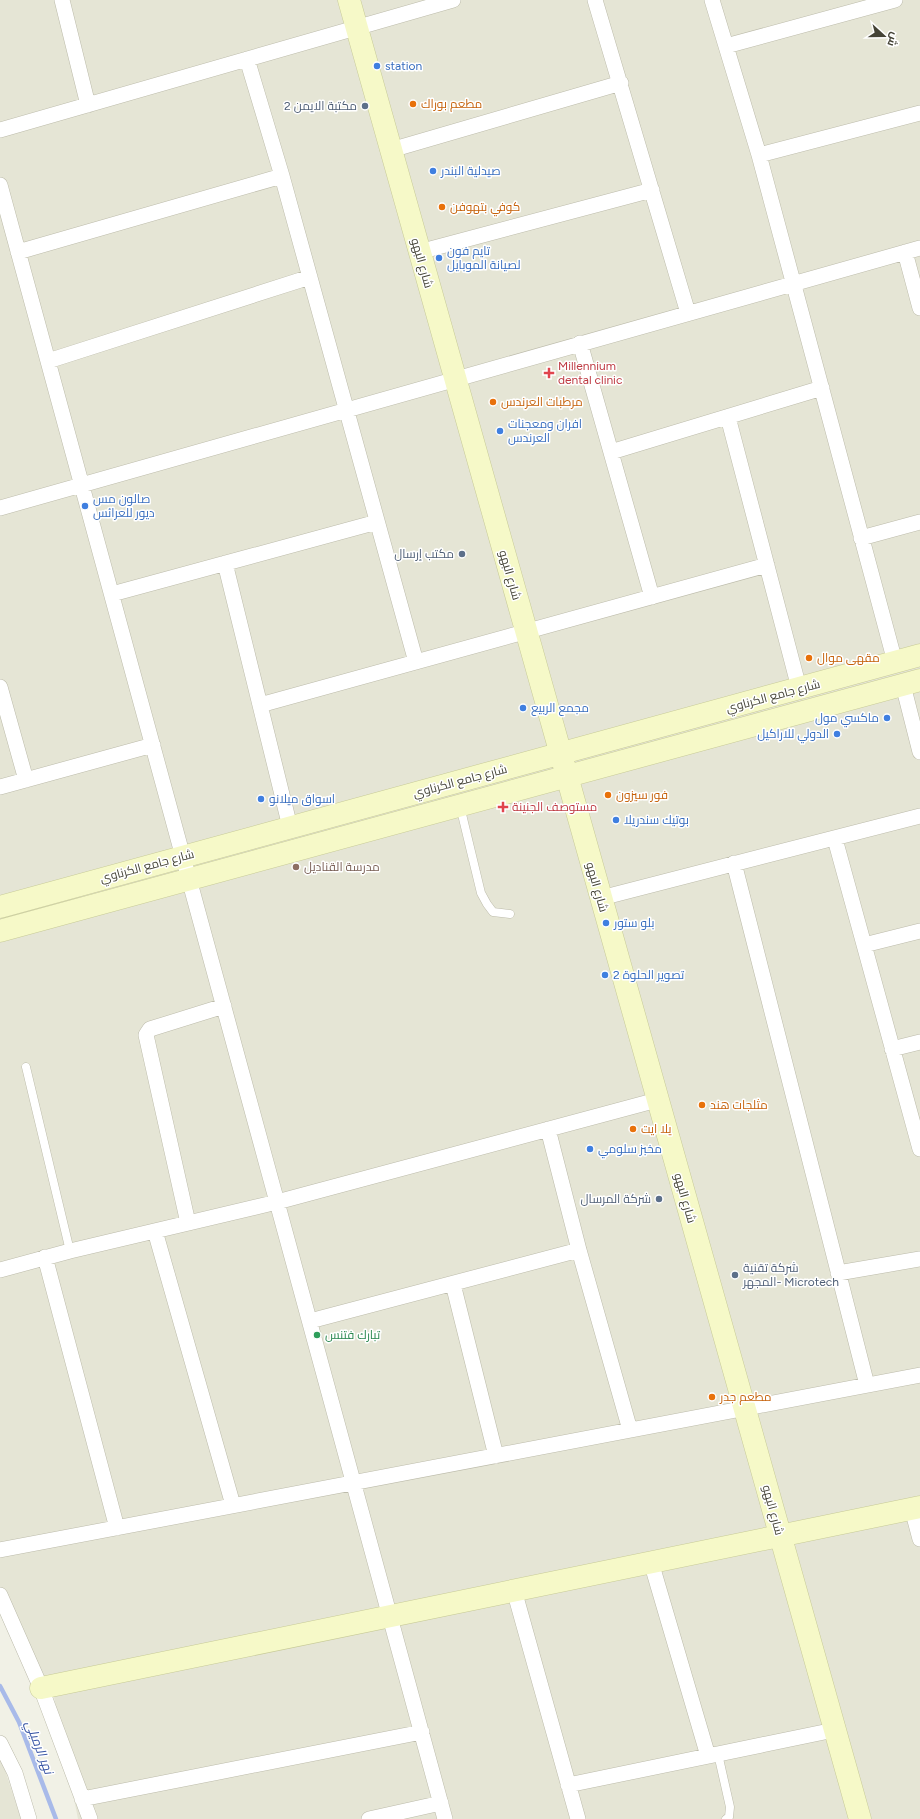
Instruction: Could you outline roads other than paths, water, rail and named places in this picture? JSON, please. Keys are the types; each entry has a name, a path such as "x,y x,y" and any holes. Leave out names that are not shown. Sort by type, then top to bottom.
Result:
{"street":[{"path":"62,0 88,104"},
{"name":"شارع البهو","path":"349,0 860,1819"},
{"path":"0,130 453,0"},
{"path":"596,0 688,313"},
{"path":"712,0 759,155 895,662"},
{"path":"726,46 895,0"},
{"path":"247,59 282,176 416,662"},
{"path":"390,150 621,83"},
{"path":"759,155 920,113"},
{"path":"18,252 282,176"},
{"path":"0,185 446,1819"},
{"path":"419,252 652,190"},
{"path":"0,508 794,282 920,248"},
{"path":"905,252 920,308"},
{"path":"48,361 310,277"},
{"path":"580,343 652,597"},
{"path":"611,452 822,388"},
{"path":"728,417 799,688"},
{"path":"112,594 377,522"},
{"path":"861,538 920,522"},
{"path":"225,563 290,827"},
{"path":"260,705 767,565"},
{"name":"شارع جامع الكرناوي","path":"0,907 920,655"},
{"path":"912,682 920,752"},
{"name":"شارع جامع الكرناوي","path":"0,931 912,682"},
{"path":"0,687 26,780"},
{"path":"0,787 153,746"},
{"path":"601,898 920,816"},
{"path":"835,839 920,1149"},
{"path":"734,863 867,1385"},
{"path":"864,945 920,931"},
{"path":"188,1223 146,1034 150,1029 224,1006"},
{"path":"892,1049 920,1042"},
{"path":"0,1270 45,1257 277,1202 657,1100"},
{"path":"548,1129 579,1250 630,1430"},
{"path":"155,1231 233,1506"},
{"path":"310,1321 579,1250"},
{"path":"45,1257 117,1528"},
{"path":"838,1273 920,1259"},
{"path":"453,1284 496,1456"},
{"path":"0,1550 920,1375"},
{"path":"41,1688 916,1508 920,1539"},
{"path":"651,1562 713,1755"},
{"path":"514,1590 578,1819"},
{"path":"0,1595 41,1688 90,1819"},
{"path":"568,1785 834,1730"},
{"path":"82,1799 422,1732"},
{"path":"0,1743 15,1773 29,1819"},
{"path":"369,1819 441,1803"}],"lane":[{"path":"459,806 481,893 487,904 494,912 510,914"},
{"path":"26,1067 70,1251"},
{"path":"713,1755 730,1807 729,1816 726,1819"}],"waterway":[{"name":"نهر الرميلي","path":"0,1686 19,1722 56,1819"}],"place":[{"name":"station","path":"377,66"},
{"name":"مطعم بوراك","path":"413,104"},
{"name":"مكتبة الايمن 2","path":"365,106"},
{"name":"صيدلية البندر","path":"433,171"},
{"name":"كوفي بتهوفن","path":"442,207"},
{"name":"تايم فون لصيانة الموبايل","path":"439,258"},
{"name":"Millennium dental clinic","path":"549,373"},
{"name":"مرطبات العرندس","path":"493,402"},
{"name":"افران ومعجنات العرندس","path":"500,431"},
{"name":"صالون مس ديور للعرائس","path":"85,506"},
{"name":"مكتب إرسال","path":"462,554"},
{"name":"مقهى موال","path":"809,658"},
{"name":"مجمع الربيع","path":"523,708"},
{"name":"ماكسي مول","path":"887,718"},
{"name":"الدولي للاراكيل","path":"837,734"},
{"name":"فور سيزون","path":"608,795"},
{"name":"اسواق ميلانو","path":"261,799"},
{"name":"مستوصف الجنينة","path":"503,807"},
{"name":"بوتيك سندريلا","path":"616,820"},
{"name":"مدرسة القناديل","path":"296,867"},
{"name":"بلو ستور","path":"606,923"},
{"name":"تصوير الحلوة 2","path":"605,975"},
{"name":"مثلجات هند","path":"702,1105"},
{"name":"يلا ايت","path":"633,1129"},
{"name":"مخبز سلومي","path":"590,1149"},
{"name":"شركة المرسال","path":"659,1199"},
{"name":"شركة تقنية المجهر- Microtech","path":"735,1275"},
{"name":"تبارك فتنس","path":"317,1335"},
{"name":"مطعم جدر","path":"712,1397"}]}
